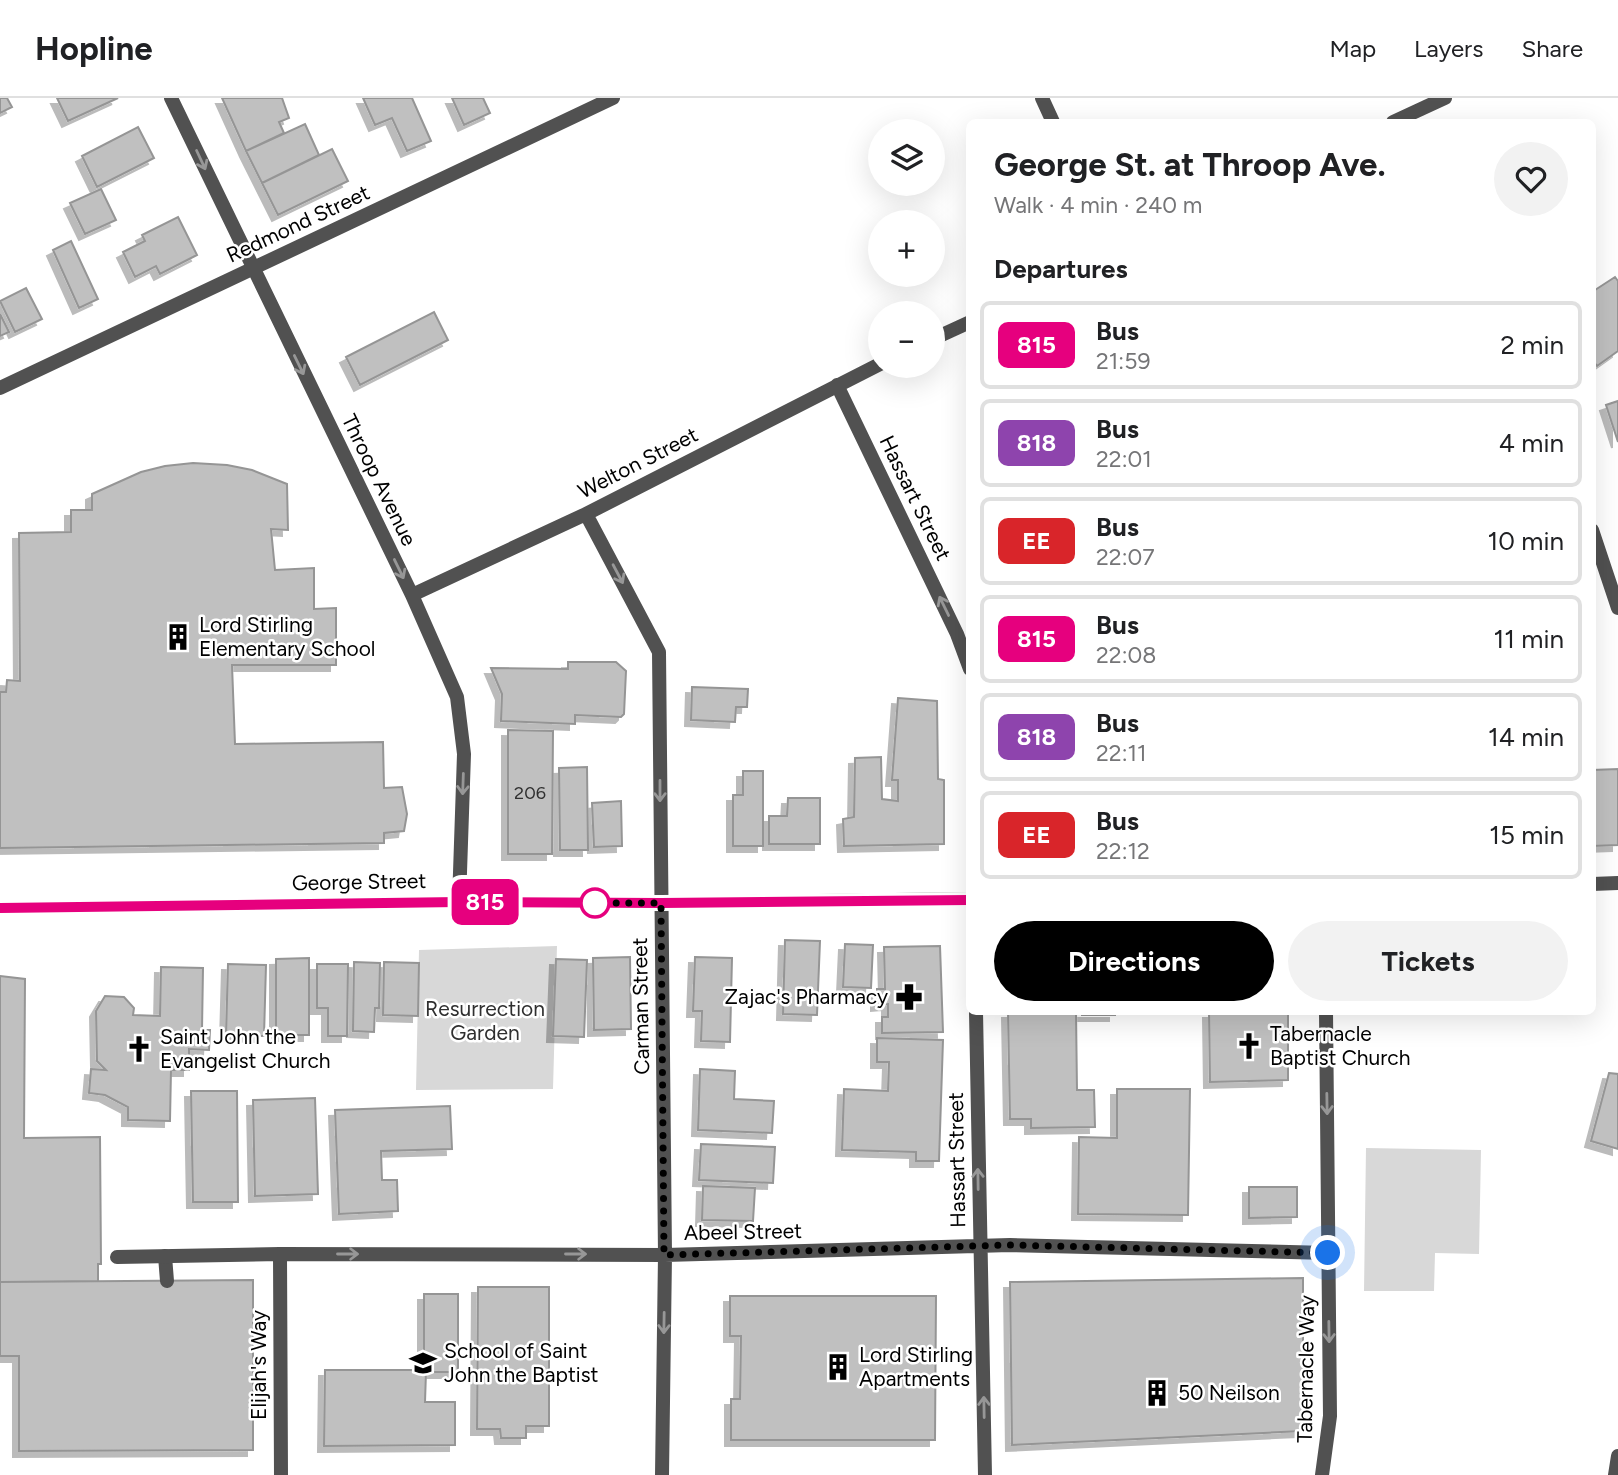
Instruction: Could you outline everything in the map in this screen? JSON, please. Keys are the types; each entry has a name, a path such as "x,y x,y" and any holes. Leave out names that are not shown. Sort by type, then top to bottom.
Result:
{"street":[{"name":"Throop Avenue","path":"171,98 412,595 457,697 464,754 459,902"},
{"name":"Redmond Street","path":"0,388 613,98"},
{"path":"1042,98 1052,119"},
{"path":"1399,119 1445,98"},
{"path":"945,333 966,324"},
{"name":"Welton Street","path":"412,595 586,514 868,370"},
{"name":"Hassart Street","path":"837,385 957,634 966,658"},
{"name":"Carman Street","path":"586,514 659,652 664,1255 662,1475"},
{"path":"1596,542 1618,608"},
{"path":"1596,884 1618,883"},
{"name":"George Street","path":"0,908 459,902 966,900"},
{"name":"Hassart Street","path":"976,1015 985,1475"},
{"name":"Tabernacle Way","path":"1322,1475 1330,1416 1326,1015"},
{"name":"Abeel Street","path":"117,1257 280,1254 664,1255 980,1248 1010,1245 1328,1253"},
{"name":"Elijah's Way","path":"280,1254 281,1475"},
{"path":"165,1256 167,1281"},
{"path":"1615,1475 1618,1456"}],"green space":[{"name":"Resurrection Garden","path":"557,946 553,1089 416,1090 419,950"},
{"path":"1366,1148 1481,1150 1479,1254 1435,1253 1434,1291 1364,1291"}],"building":[{"path":"0,98 7,98 12,107 0,113"},
{"path":"57,98 118,98 68,121"},
{"path":"222,98 282,98 289,118 279,122 284,133 246,151"},
{"path":"363,98 412,98 431,141 407,151 392,118 375,125"},
{"path":"452,98 483,98 490,113 464,125"},
{"path":"305,124 319,155 262,183 246,151"},
{"path":"138,127 154,158 97,187 82,156"},
{"path":"332,149 348,181 278,215 262,183"},
{"path":"101,189 116,220 85,234 70,203"},
{"path":"178,217 197,255 160,274 156,266 135,277 123,252 145,241 142,235"},
{"path":"71,241 98,299 79,308 53,250"},
{"path":"1615,277 1618,281 1618,351 1597,366 1596,365 1596,289"},
{"path":"26,288 42,319 15,332 0,301"},
{"path":"434,312 448,340 360,385 346,357"},
{"path":"0,314 9,332 0,336"},
{"path":"1618,401 1618,442 1606,405"},
{"name":"Lord Stirling Elementary School","path":"193,463 252,470 287,484 288,530 271,529 275,570 314,568 314,609 336,608 336,665 232,665 235,744 383,742 384,788 402,787 407,814 404,831 384,833 384,843 0,848 0,692 6,692 7,680 20,681 19,533 71,532 71,510 92,510 92,494 141,472"},
{"path":"568,662 616,662 626,671 624,714 621,717 575,715 575,724 501,721 502,694 491,668 568,669"},
{"path":"692,687 748,689 747,707 736,707 735,722 691,720"},
{"path":"898,698 937,701 938,779 944,780 944,844 844,846 843,819 854,817 855,758 881,757 882,799 898,801 898,780 892,780"},
{"path":"508,730 553,731 552,854 508,854"},
{"path":"587,767 588,850 560,850 559,768"},
{"path":"1618,769 1618,845 1596,846 1596,770"},
{"path":"743,771 763,771 763,846 733,846 733,795 743,795"},
{"path":"788,798 820,798 820,844 769,844 769,816 787,816"},
{"path":"621,801 622,846 594,847 592,803"},
{"path":"785,940 820,941 817,1015 783,1014"},
{"path":"845,944 873,945 871,988 843,987"},
{"name":"Zajac's Pharmacy","path":"940,946 943,1032 882,1033 882,1017 888,1017 888,1004 877,1005 877,989 885,989 884,947"},
{"path":"630,957 631,1029 594,1030 593,958"},
{"path":"695,957 732,958 730,1042 701,1041 702,1011 693,1011"},
{"path":"309,958 309,1035 276,1035 276,959"},
{"path":"556,959 587,960 584,1037 553,1036"},
{"path":"354,962 380,963 379,1008 375,1008 374,1032 353,1031"},
{"path":"384,962 419,963 418,1016 383,1015"},
{"path":"228,964 266,965 264,1036 226,1035"},
{"path":"317,964 348,964 347,1036 328,1036 328,1008 317,1008"},
{"path":"161,967 203,968 202,1030 210,1030 209,1050 189,1049 189,1070 171,1070 170,1121 128,1120 128,1107 105,1095 89,1093 91,1069 106,1070 97,1061 96,1011 105,996 124,997 134,1008 133,1015 160,1016"},
{"path":"0,976 25,979 24,1138 100,1137 101,1264 98,1264 98,1281 0,1282"},
{"path":"1008,1015 1076,1015 1077,1090 1094,1090 1095,1127 1031,1128 1031,1119 1010,1119"},
{"name":"Tabernacle Baptist Church","path":"1209,1015 1288,1015 1288,1080 1210,1082"},
{"path":"877,1038 943,1040 939,1161 916,1161 916,1152 842,1150 844,1089 888,1091 889,1062 877,1062"},
{"path":"700,1069 735,1071 734,1099 774,1101 772,1133 698,1130"},
{"path":"1609,1073 1618,1074 1618,1149 1591,1141"},
{"path":"1117,1089 1190,1089 1188,1215 1078,1214 1079,1137 1117,1138"},
{"path":"191,1091 237,1091 238,1202 193,1202"},
{"path":"315,1098 318,1194 255,1196 253,1100"},
{"path":"450,1106 452,1149 381,1151 382,1180 397,1180 398,1211 339,1214 335,1110"},
{"path":"701,1144 775,1147 773,1183 699,1180"},
{"path":"703,1186 755,1188 753,1221 702,1220"},
{"path":"1249,1187 1297,1187 1297,1217 1249,1218"},
{"name":"50 Neilson","path":"1303,1278 1303,1431 1012,1445 1010,1282"},
{"path":"253,1280 253,1450 19,1451 19,1356 0,1356 0,1282"},
{"path":"478,1287 549,1287 549,1426 526,1426 526,1438 501,1438 500,1429 477,1429"},
{"path":"424,1294 458,1294 458,1372 426,1372 425,1402 455,1402 455,1445 324,1446 325,1370 424,1370"},
{"name":"Lord Stirling Apartments","path":"730,1296 936,1296 935,1440 731,1440 731,1399 740,1399 741,1336 730,1336"}],"bus line":[{"name":"815","path":"0,908 459,902 966,900"}],"place":[{"name":"Lord Stirling Elementary School","path":"178,637"},
{"name":"Zajac's Pharmacy","path":"909,997"},
{"name":"Tabernacle Baptist Church","path":"1249,1046"},
{"name":"Saint John the Evangelist Church","path":"139,1049"},
{"name":"School of Saint John the Baptist","path":"423,1363"},
{"name":"Lord Stirling Apartments","path":"838,1367"},
{"name":"50 Neilson","path":"1157,1393"}],"route":[{"path":"595,903 661,903 664,1255 980,1248 1010,1245 1328,1253"}]}
